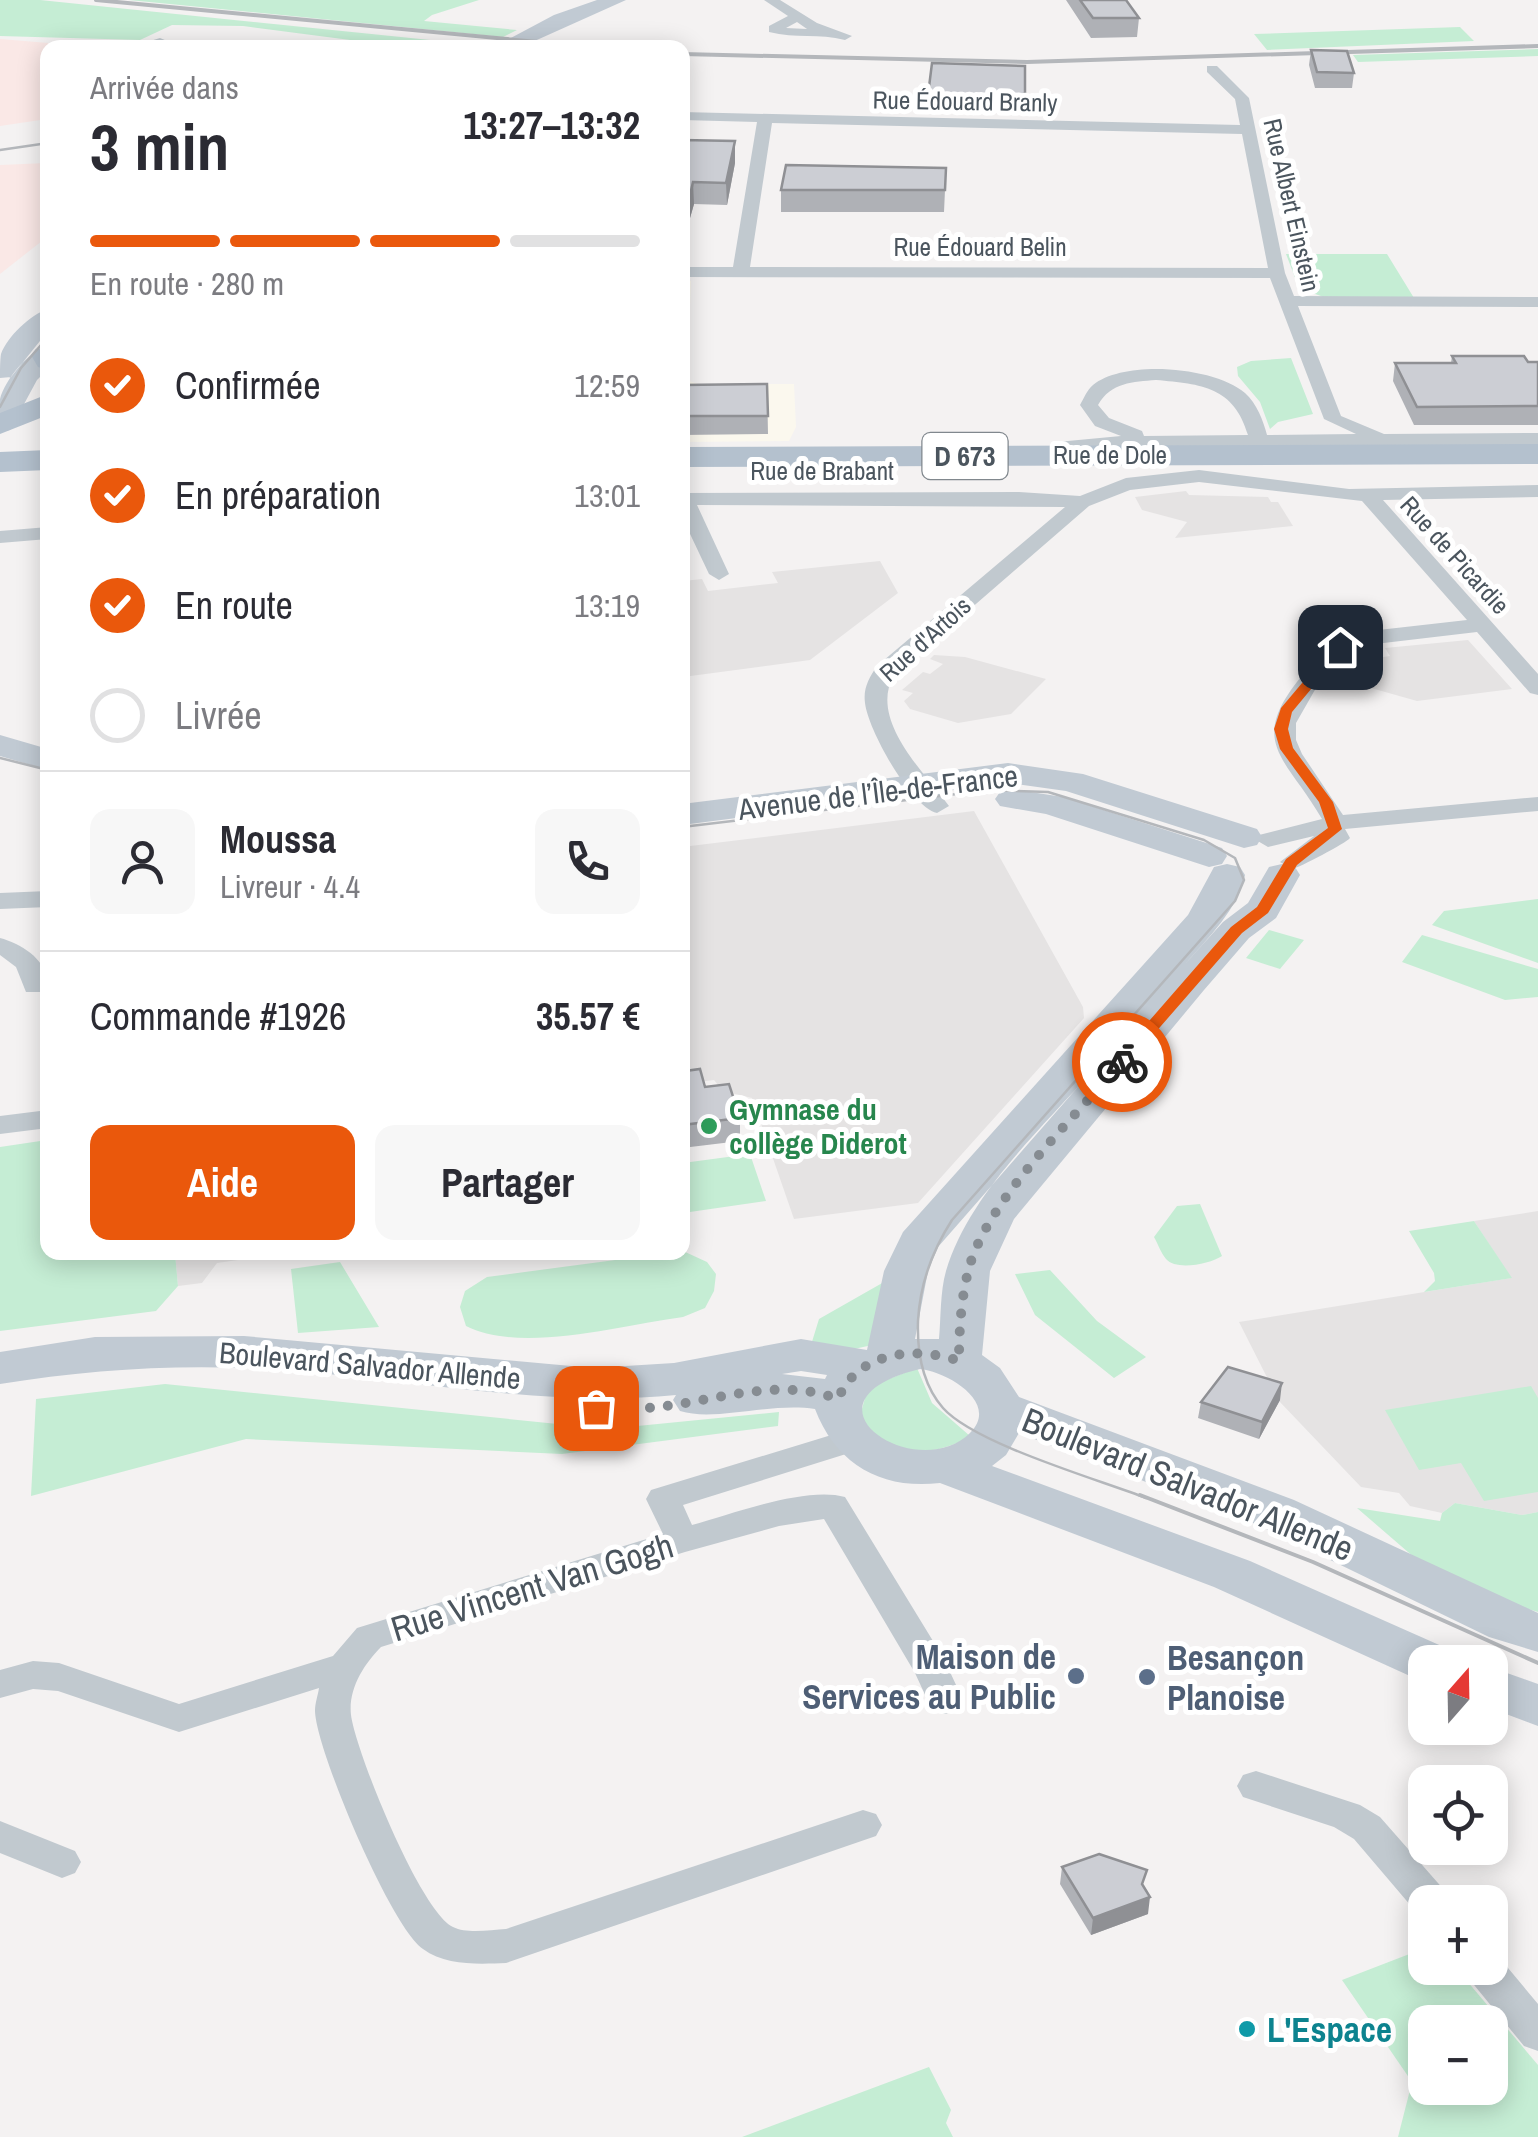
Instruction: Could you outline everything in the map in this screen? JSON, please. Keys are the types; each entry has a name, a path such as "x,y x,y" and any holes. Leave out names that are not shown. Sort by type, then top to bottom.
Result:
{"main road":[{"path":"0,424 40,406"},
{"name":"Rue de Dole","path":"690,457 1057,448 1538,450"},
{"name":"Rue de Dole","path":"690,457 1265,450"},
{"path":"1482,492 1483,470 1538,464"}],"street":[{"path":"519,40 616,0"},
{"path":"771,0 820,30 845,36"},
{"path":"797,17 774,28 797,35 820,30"},
{"name":"Rue Albert Einstein","path":"1212,69 1242,98 1277,272 1333,419"},
{"name":"Rue Édouard Branly","path":"690,116 1247,130"},
{"path":"741,272 765,118"},
{"name":"Rue Édouard Belin","path":"690,272 1277,272"},
{"path":"1289,306 1538,302"},
{"path":"1289,306 1538,310"},
{"path":"0,358 40,352"},
{"path":"0,375 40,353"},
{"path":"0,424 40,355"},
{"name":"Rue de Dole","path":"1168,441 1108,426 1091,412 1090,397 1108,383 1141,376 1202,380 1229,390 1242,400 1265,450"},
{"path":"1265,450 1318,433 1333,419 1362,432 1401,439"},
{"name":"Rue de Dole","path":"1057,448 1096,442 1168,441 1265,450 1401,439 1538,438"},
{"name":"Rue de Picardie","path":"1082,502 1113,488 1165,477 1215,477 1265,450 1368,495 1538,688"},
{"path":"1368,495 1538,492"},
{"name":"Rue de Brabant","path":"690,499 1018,498 1082,502"},
{"name":"Rue d'Artois","path":"927,795 906,771 874,701 873,687 885,671 1043,540 1082,502"},
{"path":"690,514 719,574"},
{"path":"0,537 40,533"},
{"path":"1336,823 1326,802 1286,749 1282,722 1292,702 1340,647 1352,640 1481,625"},
{"path":"0,745 40,758"},
{"name":"Avenue de l’Île-de-France","path":"690,814 927,795 1024,798 1256,881 1281,852 1057,778 1008,774 927,795 690,832"},
{"path":"0,776 40,783"},
{"path":"959,1361 968,1271 994,1216 1030,1168 1190,982 1236,930 1262,910 1281,852 1336,823 1538,804"},
{"path":"684,1540 663,1498 756,1473 861,1390 920,1352 959,1361 980,1374 995,1390 1002,1408 993,1439 964,1460 944,1466 892,1464 861,1390 906,1271 918,1242 1202,922 1224,888 1218,866 1221,841 1281,852 1372,831 1490,816 1500,809"},
{"path":"1281,852 1330,836 1336,823"},
{"path":"0,901 40,899"},
{"path":"0,946 19,954 26,962 33,972 35,986"},
{"path":"0,1125 40,1119"},
{"name":"Boulevard Salvador Allende","path":"0,1368 95,1353 172,1350 520,1402 596,1408 656,1407 747,1391 861,1390"},
{"name":"Boulevard Salvador Allende","path":"1002,1408 1277,1513 1448,1596 1538,1633"},
{"path":"944,1466 1232,1574 1408,1653"},
{"path":"756,1473 779,1514"},
{"name":"Rue Vincent Van Gogh","path":"345,1666 369,1637 684,1540 779,1514 833,1506 931,1669 945,1700"},
{"path":"0,1684 33,1675 59,1677 180,1718 345,1666"},
{"path":"345,1666 334,1691 334,1714 381,1844 417,1922 439,1940 468,1948 506,1946 863,1825"},
{"path":"1508,1694 1538,1705"},
{"path":"1256,1786 1347,1816 1366,1828 1415,1885"},
{"path":"0,1838 62,1862"},
{"path":"1498,1985 1538,2033"}],"shaded area":[{"path":"0,39 40,42 40,120 0,126"},
{"path":"40,163 40,243 0,274 0,165"},
{"path":"690,381 794,384 796,427 789,441 690,442"},
{"path":"1186,491 1189,495 1268,497 1271,502 1278,502 1293,526 1175,538 1187,522 1142,510 1135,497"},
{"path":"880,561 898,593 810,660 690,676 690,580 702,579 708,591 778,583 772,572"},
{"path":"1468,640 1512,689 1417,701 1339,679 1345,672 1361,670 1359,666 1364,660 1390,656 1385,648"},
{"path":"934,655 965,657 1046,679 1011,714 958,723 910,709 904,701 913,693 902,690 923,672 930,674 943,664 930,659"},
{"path":"974,811 1083,1007 1084,1018 918,1203 794,1219 752,1098 723,1091 714,1080 690,1083 690,846"},
{"path":"1538,1211 1538,1512 1522,1515 1455,1503 1442,1513 1410,1506 1399,1493 1361,1487 1279,1401 1239,1322 1511,1278 1474,1221"},
{"path":"176,1260 238,1260 217,1263 202,1283 178,1286"}],"green space":[{"path":"0,0 40,0 430,40 350,40 243,26 172,25 140,40 0,36"},
{"path":"129,0 479,0 424,21 517,30 503,37"},
{"path":"1460,27 1474,41 1267,50 1254,34"},
{"path":"1538,49 1538,56 1358,62 1353,55"},
{"path":"1286,254 1387,254 1414,298 1329,299 1299,288"},
{"path":"1291,358 1313,414 1278,422 1270,429 1260,402 1238,376 1237,367 1251,361"},
{"path":"1538,899 1538,963 1432,925 1444,911"},
{"path":"1269,930 1304,940 1280,969 1246,958"},
{"path":"1422,935 1538,969 1538,997 1505,1000 1402,962"},
{"path":"40,1141 40,1260 176,1260 178,1286 156,1311 0,1331 0,1147"},
{"path":"750,1154 766,1201 690,1212 690,1162"},
{"path":"1200,1204 1222,1256 1193,1265 1171,1263 1154,1237 1177,1206"},
{"path":"1474,1221 1512,1278 1424,1292 1435,1281 1434,1273 1409,1231"},
{"path":"690,1254 707,1262 716,1274 714,1291 705,1308 683,1317 543,1338 489,1334 466,1326 460,1307 465,1291 487,1277 615,1260 690,1260"},
{"path":"340,1262 379,1327 298,1333 291,1269"},
{"path":"1050,1270 1097,1321 1146,1357 1114,1378 1035,1315 1015,1274"},
{"path":"891,1278 877,1344 854,1349 811,1345 819,1319"},
{"path":"917,1368 932,1403 970,1436 938,1449 901,1450 880,1440 860,1416 868,1387"},
{"path":"165,1384 607,1429 779,1412 778,1426 562,1454 246,1439 31,1496 36,1399"},
{"path":"1531,1386 1538,1398 1538,1492 1484,1501 1461,1463 1419,1470 1385,1410"},
{"path":"1455,1503 1522,1515 1538,1512 1538,1612 1501,1601 1423,1565 1357,1508 1440,1521 1442,1513"},
{"path":"1408,1955 1408,1985 1470,1985 1487,2005 1408,2005 1408,2076 1342,1980"},
{"path":"1508,2030 1538,2065 1538,2137 1398,2137 1408,2098 1408,2105 1508,2105"},
{"path":"929,2067 951,2110 946,2123 953,2137 742,2137"}],"building":[{"path":"1080,0 1126,0 1139,18 1093,18"},
{"path":"1311,50 1347,51 1354,73 1317,72"},
{"path":"932,63 1025,66 1025,98 928,95"},
{"path":"690,140 735,141 726,183 693,182 690,195"},
{"path":"786,165 946,168 945,190 781,190"},
{"path":"1452,356 1524,356 1528,362 1538,362 1538,406 1417,407 1395,363 1456,363"},
{"path":"767,384 768,416 690,416 690,385"},
{"path":"700,1069 705,1087 729,1084 740,1118 690,1124 690,1070"},
{"path":"1228,1367 1282,1383 1262,1422 1201,1402"},
{"path":"1099,1854 1147,1870 1142,1884 1150,1897 1093,1918 1062,1867"}],"tram line":[{"path":"0,150 40,144"},
{"path":"0,407 21,368 40,346"},
{"path":"0,758 40,768"},
{"path":"690,826 990,790 1048,792 1204,840 1235,858 1244,880 1235,901 952,1220 928,1268 919,1307 922,1367 943,1408 981,1435 1008,1447 1146,1498"},
{"path":"1140,1495 1313,1562 1538,1663"}],"railway":[{"path":"96,0 517,40"},
{"path":"690,54 1027,62 1538,46"}],"way so far":[{"path":"596,1408 656,1407 747,1391 826,1394 838,1399 852,1374 889,1356 920,1352 959,1361 968,1271 994,1216 1122,1062"}],"place":[{"name":"Gymnase du collège Diderot","path":"709,1126"},
{"name":"Maison de Services au Public","path":"1076,1676"},
{"name":"Besançon Planoise","path":"1147,1677"},
{"name":"L'Espace","path":"1247,2029"}],"route":[{"path":"1122,1062 1236,930 1262,910 1292,862 1335,829 1326,802 1286,749 1281,729 1286,711 1340,647"}]}
